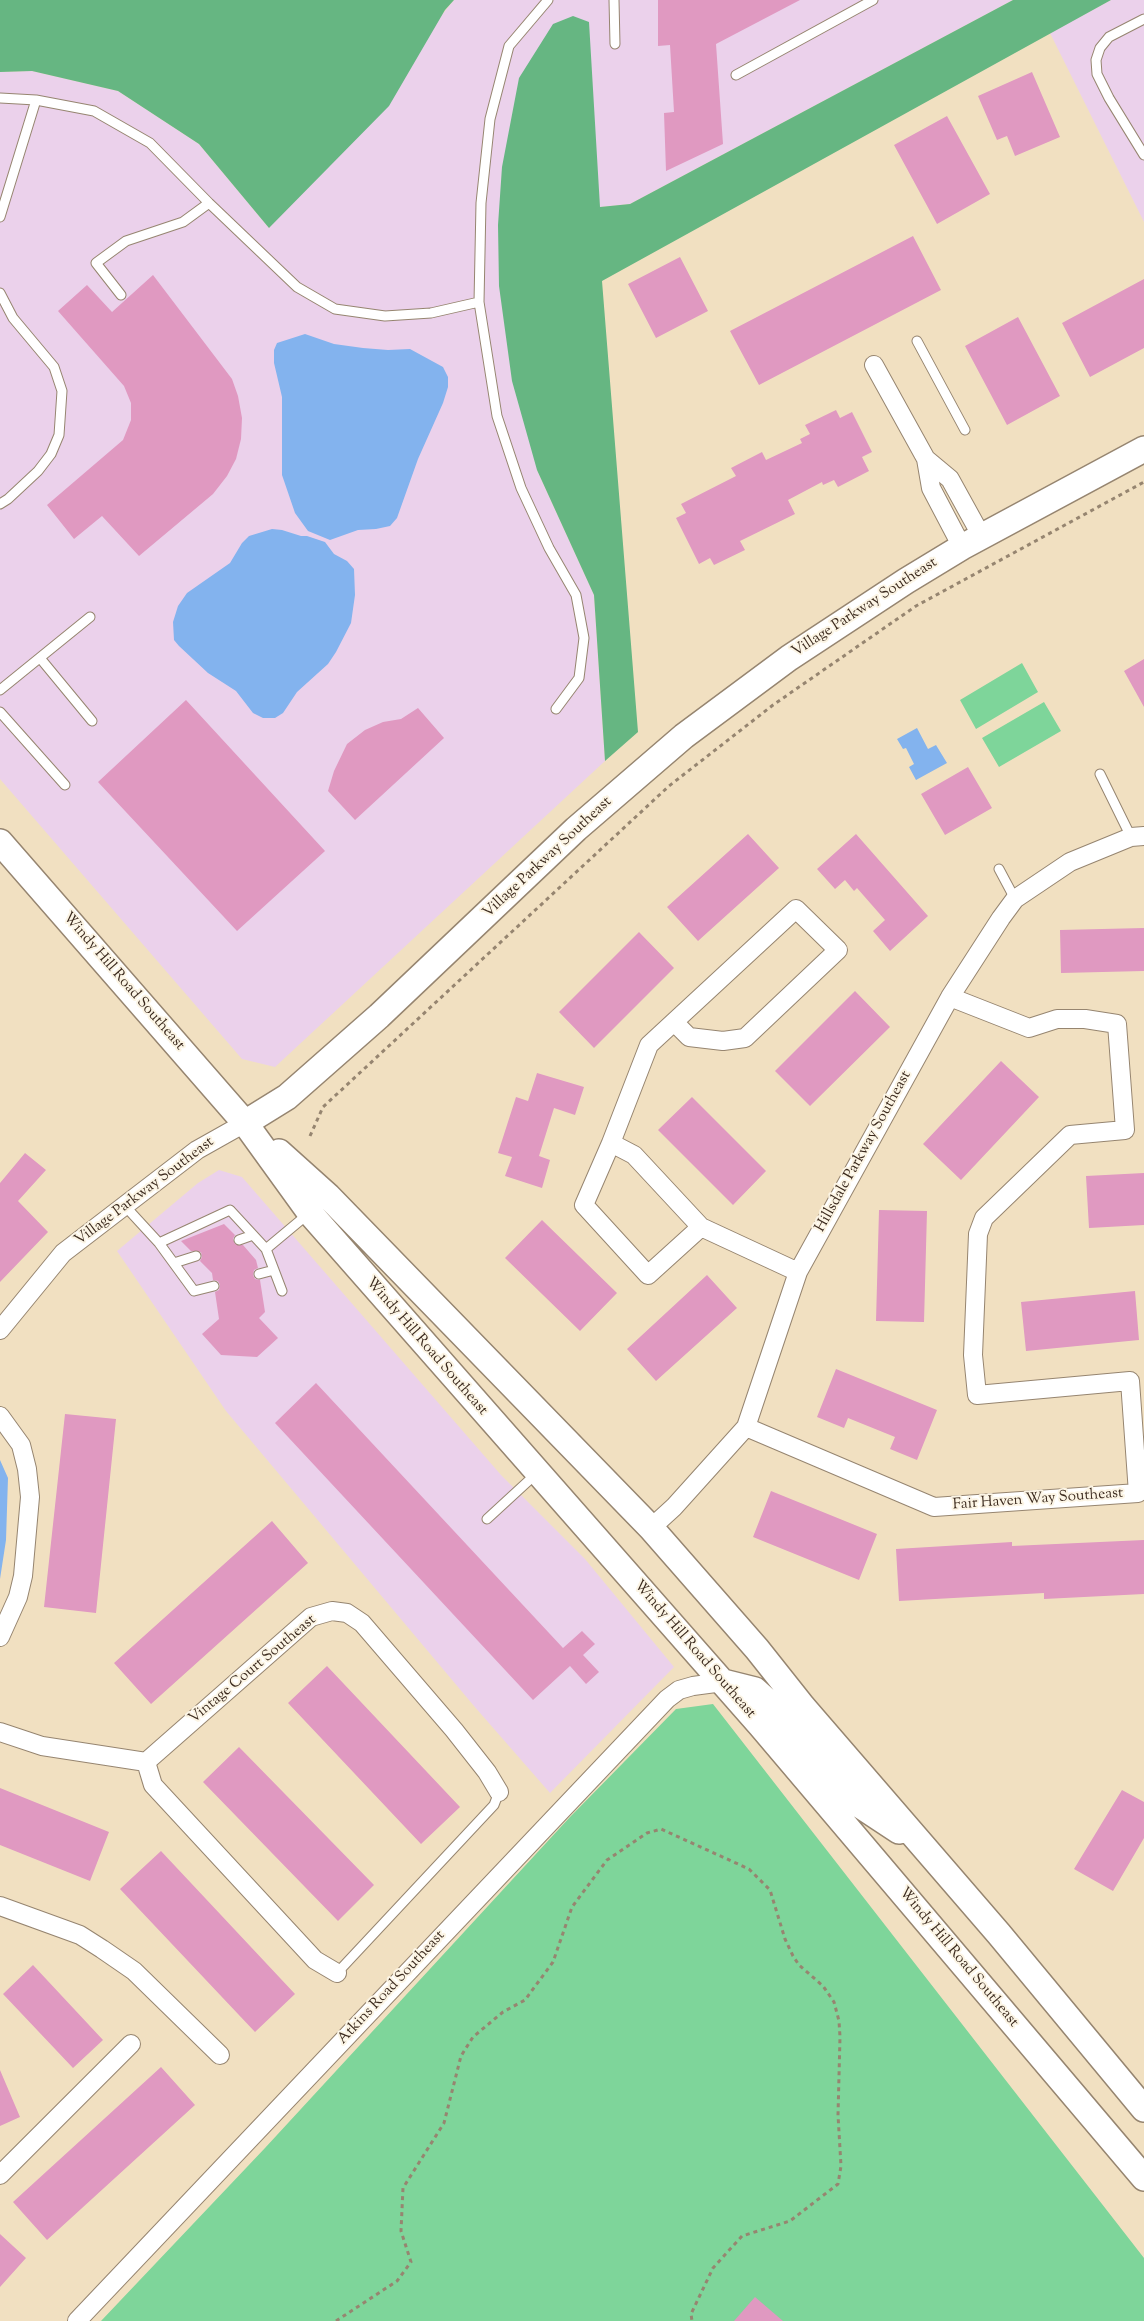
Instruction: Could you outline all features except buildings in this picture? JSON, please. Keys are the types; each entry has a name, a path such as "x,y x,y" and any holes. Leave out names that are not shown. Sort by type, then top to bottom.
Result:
{"main road":[{"name":"Village Parkway Southeast","path":"245,1123 287,1097 379,1016 576,830 684,736 788,658 906,581 972,542 1144,449"},
{"name":"Windy Hill Road Southeast","path":"0,842 245,1123 310,1213 723,1682 1144,2178"},
{"name":"Windy Hill Road Southeast","path":"245,1123 328,1196 651,1528 757,1649 1144,2109"},
{"path":"723,1682 755,1690 766,1700 855,1802 924,1848"}],"street":[{"path":"874,365 926,459 931,488 972,542"},
{"name":"Hillsdale Parkway Southeast","path":"651,1528 674,1507 746,1427 798,1272 950,997 1015,899 1070,862 1137,836"},
{"path":"674,1022 689,1037 722,1041 745,1038 838,950 796,909 649,1044 611,1143 584,1205 648,1275 701,1227"},
{"name":"Fair Haven Way Southeast","path":"746,1427 934,1507 1138,1493 1130,1381 977,1395 973,1355 978,1234 984,1218 1070,1135 1125,1130 1117,1024 1085,1018 1056,1019 1029,1028 950,997"},
{"name":"Village Parkway Southeast","path":"0,1330 64,1253 197,1150 245,1123"},
{"path":"611,1143 634,1155 701,1227 798,1272"},
{"path":"0,1416 20,1445 27,1470 30,1497 23,1576 18,1597 0,1636"},
{"name":"Vintage Court Southeast","path":"146,1762 311,1616 332,1612 347,1614 362,1622 454,1730 487,1772 499,1792"},
{"name":"Atkins Road Southeast","path":"77,2321 666,1699 679,1690 723,1682"},
{"path":"0,1732 42,1746 146,1762 153,1785 316,1960 337,1973"},
{"path":"0,1906 80,1935 102,1949 134,1971 220,2055"},
{"path":"0,2175 131,2044"}],"lane":[{"path":"548,0 509,46 490,119 481,203 479,302 500,425 522,488 548,548 576,595 584,638 579,678 556,709"},
{"path":"614,0 615,44"},
{"path":"736,75 873,0"},
{"path":"1144,19 1109,37 1100,48 1096,60 1097,74 1109,98 1144,154"},
{"path":"0,98 36,100 94,111 150,143 208,204 297,287 335,309 385,316 431,313 479,302"},
{"path":"0,217 36,100"},
{"path":"121,295 96,262 126,241 183,222 208,204"},
{"path":"0,293 13,318 54,367 62,391 59,435 51,454 38,471 0,504"},
{"path":"917,341 965,430"},
{"path":"0,690 90,618"},
{"path":"40,658 92,721"},
{"path":"0,712 65,785"},
{"path":"1100,774 1137,836"},
{"path":"1000,869 1015,899"},
{"path":"125,1206 159,1243 194,1291 214,1286"},
{"path":"159,1243 230,1210 266,1249 282,1291"},
{"path":"266,1249 310,1213"},
{"path":"239,1240 253,1235"},
{"path":"174,1263 196,1256"},
{"path":"259,1274 274,1270"},
{"path":"487,1519 537,1473"},
{"path":"337,1973 494,1805 499,1792"}],"path":[{"path":"310,1136 323,1107 330,1100 669,786 773,704 916,606 1144,482"},
{"path":"336,2321 397,2280 410,2262 401,2231 403,2188 444,2123 461,2056 473,2037 503,2012 524,2000 553,1962 572,1906 607,1860 647,1834 661,1829 749,1868 770,1890 785,1939 793,1956 799,1965 823,1986 829,1994 836,2011 839,2029 840,2084 838,2115 841,2166 838,2184 790,2221 742,2236 713,2268 691,2314 692,2321"}],"shaded area":[{"path":"454,0 1013,0 630,204 600,207 537,470 594,595 605,761 275,1067 242,1059 0,779 0,72 32,71 118,91 199,144 269,228"},
{"path":"1111,0 1144,0 1144,222 1050,33"},
{"path":"219,1170 242,1177 501,1475 585,1559 674,1667 550,1793 474,1706 226,1411 117,1251 198,1183"}],"green space":[{"path":"0,0 454,0 445,10 389,106 269,228 199,144 118,91 32,71 0,72"},
{"path":"1013,0 1111,0 602,281 638,732 605,761 594,595 537,470 512,381 499,286 498,225 502,167 519,78 553,24 573,16 589,22 600,207 630,204"},
{"path":"1022,663 1038,692 976,729 960,700"},
{"path":"1044,702 1061,731 999,767 982,738"},
{"path":"713,1704 1144,2258 1144,2321 101,2321 265,2148 570,1817 676,1709"}],"water":[{"path":"305,334 334,344 388,350 410,349 443,367 448,377 448,387 443,403 418,459 397,518 390,526 358,530 330,540 308,531 295,513 282,475 282,397 274,363 274,350 277,343"},
{"path":"272,529 307,536 325,542 334,554 347,561 354,569 355,595 351,623 328,664 297,692 283,713 275,718 263,718 253,713 236,691 208,673 179,646 174,640 173,622 178,606 187,593 230,563 242,543 249,536"},
{"path":"917,728 928,749 936,745 947,763 916,780 909,767 914,764 906,748 903,749 897,739"},
{"path":"0,1460 8,1478 6,1540 0,1579"}]}
